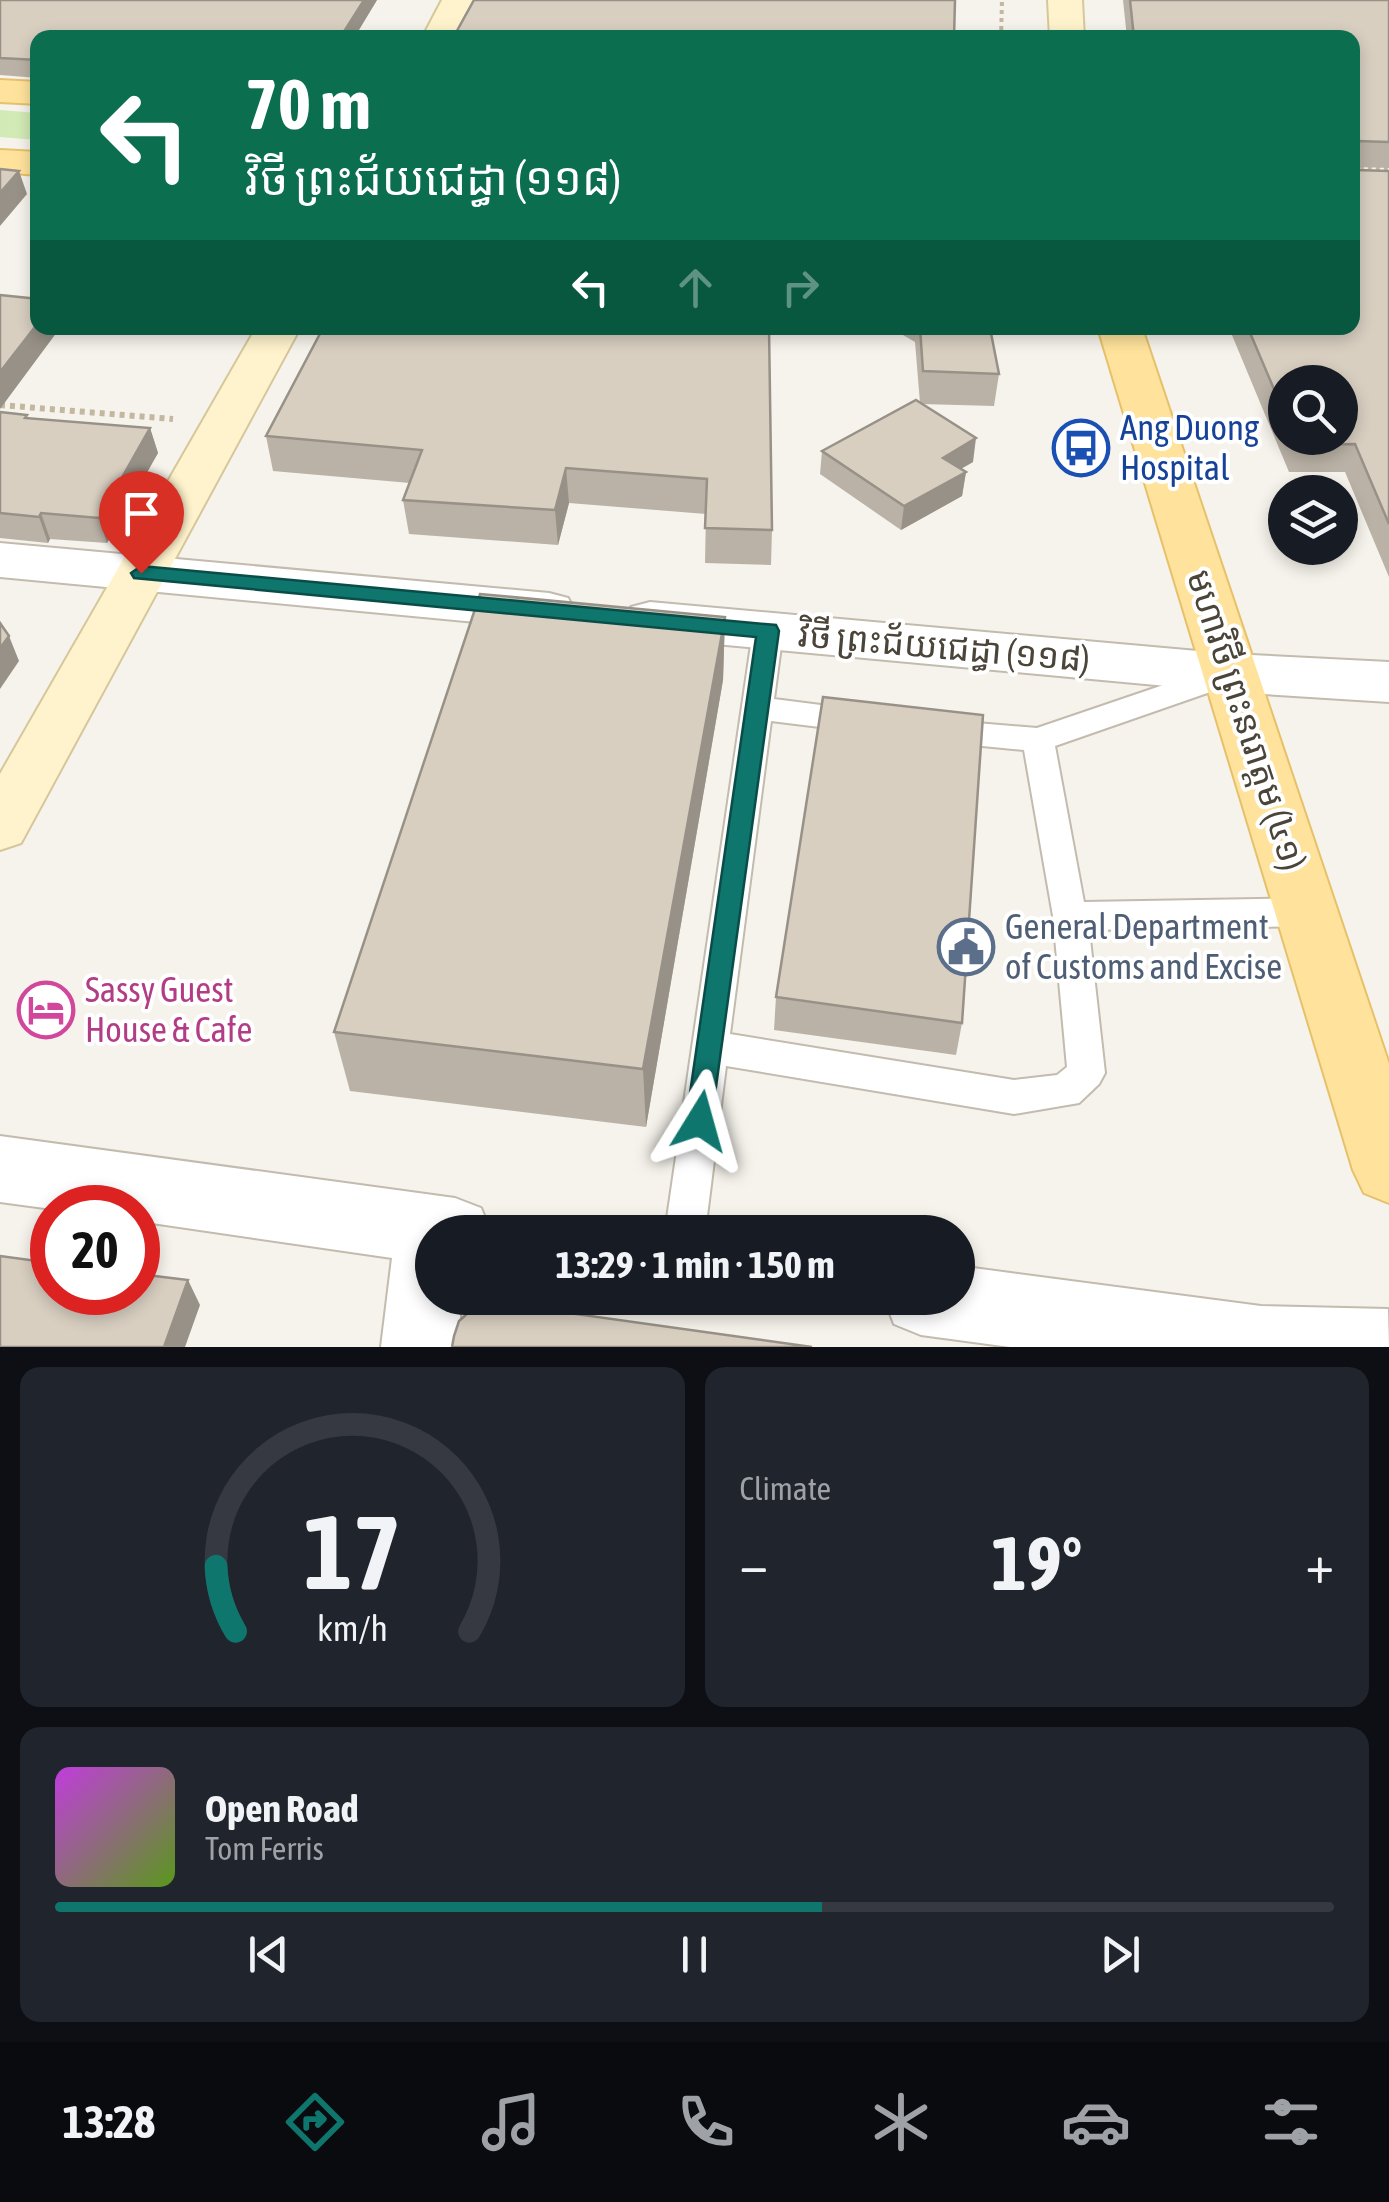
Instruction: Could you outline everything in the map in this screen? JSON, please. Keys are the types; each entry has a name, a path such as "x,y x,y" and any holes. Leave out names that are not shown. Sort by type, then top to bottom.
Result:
{"main road":[{"path":"0,91 30,93"},
{"path":"0,161 30,163"},
{"name":"មហាវិថី ព្រះនរោត្តម (៤១)","path":"1122,335 1389,1170"}],"street":[{"path":"443,30 459,0"},
{"path":"1065,0 1067,30"},
{"path":"0,827 274,335"},
{"name":"វិថី ព្រះជ័យជេដ្ធា (១១៨)","path":"0,560 1231,674 1389,682"},
{"path":"0,1169 415,1229"},
{"path":"975,1305 1261,1344 1388,1347"},
{"path":"419,1347 424,1315"}],"lane":[{"path":"687,1215 768,631"},
{"path":"757,708 1038,740 1231,674"},
{"path":"710,1047 1014,1098 1066,1091 1086,1073 1070,916 1038,740"},
{"path":"1070,916 1307,912"}],"path":[{"path":"1002,0 1002,30"},
{"path":"1360,167 1389,169"},
{"path":"0,405 225,423"}],"green space":[{"path":"0,110 30,112 30,139 0,137"}],"building":[{"path":"0,0 364,0 345,30 30,30 30,60 0,58"},
{"path":"474,0 955,0 954,30 457,30"},
{"path":"1130,0 1389,0 1389,142 1360,141 1360,30 1133,30"},
{"path":"0,169 19,171 0,193"},
{"path":"1360,170 1389,171 1389,524 1358,451 1358,365 1268,365 1268,375 1251,335 1360,335"},
{"path":"0,295 30,298 30,333 0,372"},
{"path":"319,335 769,335 772,530 705,528 707,479 566,468 555,510 403,500 422,450 266,436"},
{"path":"920,335 991,335 999,374 923,371"},
{"path":"916,400 976,438 943,458 966,472 904,506 822,451"},
{"path":"0,412 27,415 25,418 150,428 99,518 0,513"},
{"path":"480,594 725,617 643,1069 334,1032"},
{"path":"0,623 9,636 0,648"},
{"path":"823,697 983,715 962,1023 776,997"},
{"path":"0,1256 30,1260 30,1315 160,1315 160,1277 188,1280 164,1347 0,1347"},
{"path":"466,1315 583,1315 812,1347 452,1347 459,1321"}],"place":[{"name":"Ang Duong Hospital","path":"1081,448"},
{"name":"General Department of Customs and Excise","path":"966,947"},
{"name":"Sassy Guest House & Cafe","path":"46,1010"}],"route":[{"path":"141,573 768,631 700,1121"}]}
